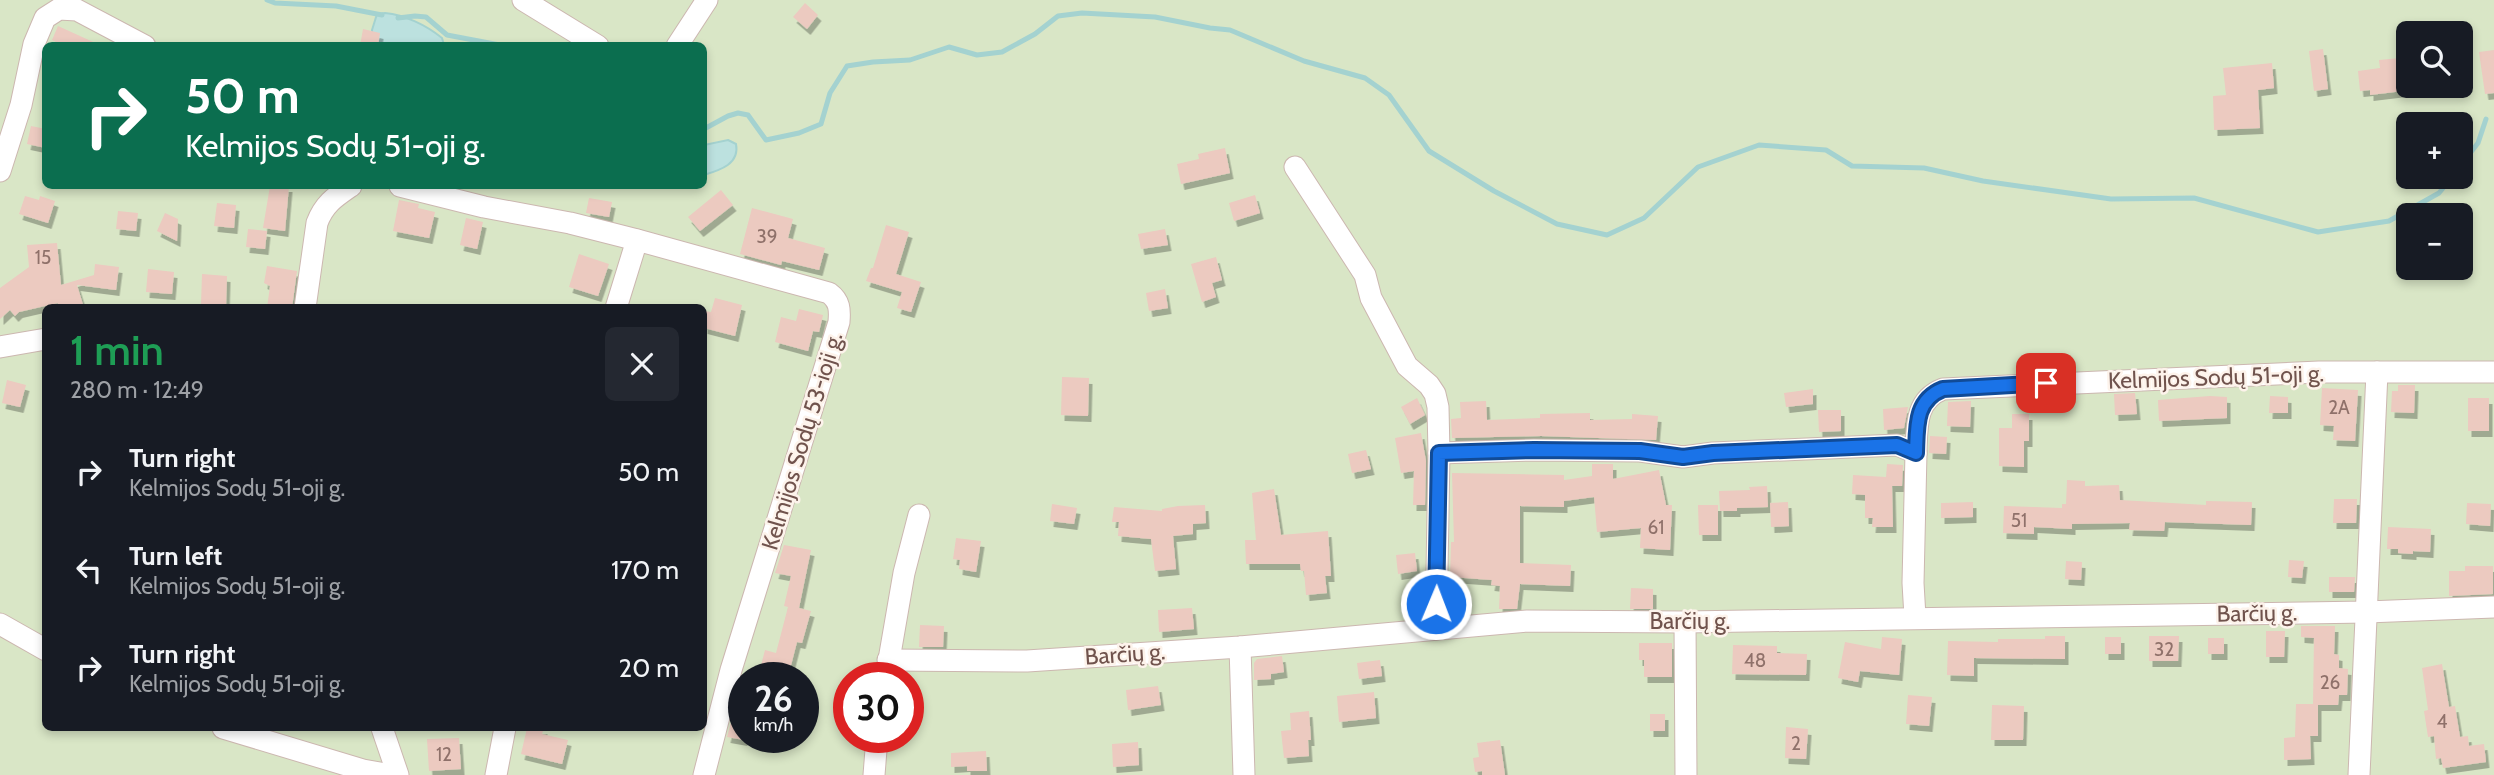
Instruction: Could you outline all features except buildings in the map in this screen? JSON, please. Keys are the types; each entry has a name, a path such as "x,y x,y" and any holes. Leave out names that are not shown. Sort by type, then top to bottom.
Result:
{"street":[{"path":"523,0 591,42"},
{"path":"680,42 707,0"},
{"path":"0,172 21,105 34,44 45,18 59,9 77,10 137,42"},
{"path":"1295,167 1365,275 1371,298 1407,366 1429,385 1435,394 1438,407 1439,453 1436,629"},
{"path":"306,304 317,223 327,203 347,189"},
{"name":"Kelmijos Sodų 53-ioji g.","path":"412,189 638,240 830,293 836,298 840,309 839,322 730,670 704,775"},
{"path":"617,304 638,240"},
{"path":"0,348 42,340"},
{"name":"Kelmijos Sodų 51-oji g.","path":"1915,617 1913,583 1916,453 1920,409 1925,400 1943,389 2319,372 2494,372"},
{"path":"2359,775 2377,372"},
{"path":"1439,453 1640,451 1683,457 1713,453 1897,445 1916,453"},
{"path":"888,662 904,573 919,515"},
{"name":"Barčių g.","path":"924,667 1240,646 1527,621 1685,622 2367,612 2494,607"},
{"path":"1685,622 1686,775"},
{"path":"0,624 42,648"},
{"path":"1240,646 1244,775"},
{"path":"233,731 363,770 391,775"},
{"path":"383,731 398,775"},
{"path":"496,775 504,731"},
{"path":"874,775 876,753"}],"green space":[{"path":"0,0 2494,0 2494,775 0,775"}],"water":[{"path":"377,14 408,18 442,38 443,42 373,42 372,30"},
{"path":"728,140 736,144 735,157 727,165 707,174 707,144"}],"waterway":[{"path":"267,0 275,3 336,6 382,15"},
{"path":"707,127 738,113 748,115 766,140 799,133 821,124 830,93 847,66 910,60 949,47 977,55 1002,52 1035,34 1058,16 1082,13 1155,17 1230,30 1304,61 1365,78 1389,95 1429,151 1494,191 1557,224 1607,235 1644,218 1698,167 1759,145 1826,150 1852,166 1924,168 1983,181 2111,199 2194,198 2318,232 2389,221 2442,189"},
{"path":"398,18 426,17 447,35 484,42"},
{"path":"2473,149 2486,119"}],"route":[{"path":"1436,604 1439,453 1640,451 1683,457 1713,453 1897,445 1916,453 1920,409 1934,392 1943,389 2046,383"}]}
